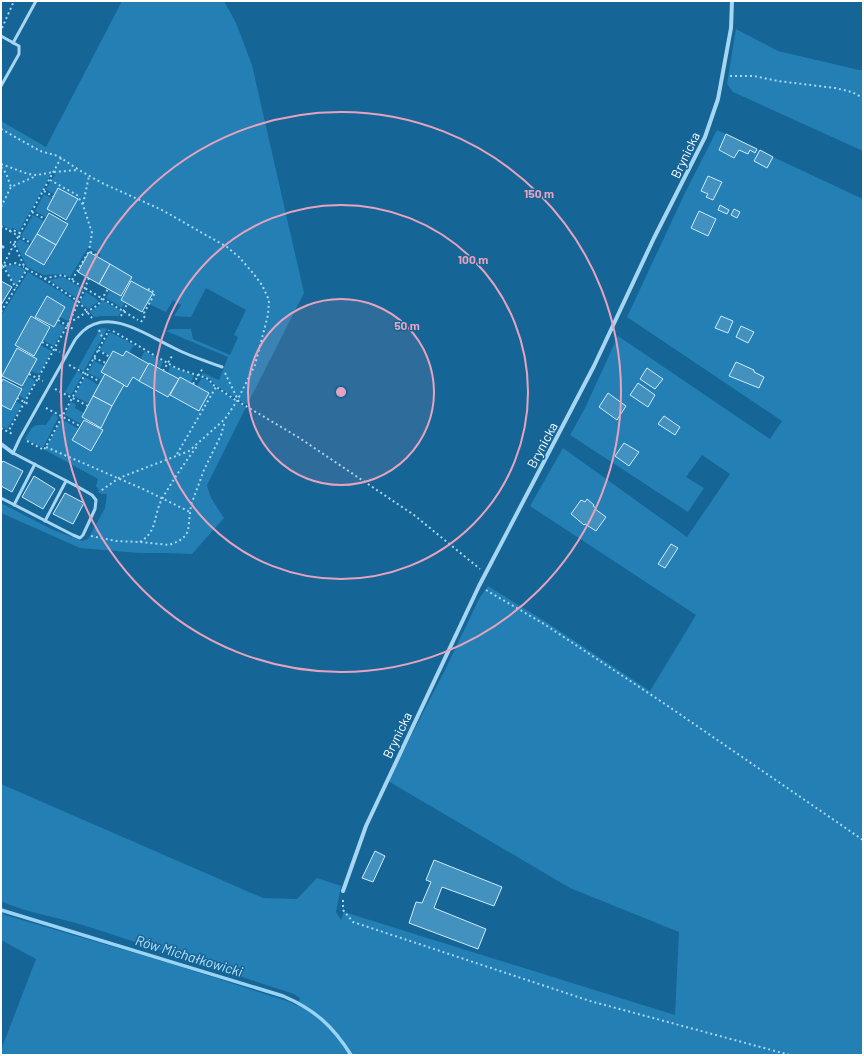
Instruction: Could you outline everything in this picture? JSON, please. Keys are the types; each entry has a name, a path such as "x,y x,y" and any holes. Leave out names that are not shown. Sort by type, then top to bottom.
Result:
{"street":[{"name":"Brynicka","path":"343,891 366,826 479,586 594,366 654,238 706,137 718,99 723,76 731,28 732,1"},
{"path":"1,444 13,453"}],"lane":[{"path":"13,43 36,1"},
{"path":"1,36 20,46 19,54 1,86"},
{"path":"1,498 80,538 82,536 95,509 96,500 66,481 13,453 75,340 83,330 96,324 118,322 176,349 222,367"},
{"path":"14,505 35,464"},
{"path":"45,521 66,481"}],"path":[{"path":"2,28 14,1"},
{"path":"723,76 754,76 835,88 852,92 863,98"},
{"path":"1,128 40,151 58,156 90,176 162,210 227,246 239,257 262,285 269,300 268,315 255,365 238,400 225,419 189,450 119,478 100,491 94,498"},
{"path":"2,267 61,158"},
{"path":"1,165 28,174 37,175 79,170"},
{"path":"1,165 6,173 11,188"},
{"path":"1,207 11,188 37,175"},
{"path":"83,205 90,176"},
{"path":"50,180 77,195 83,205 92,233 89,250 72,280"},
{"path":"44,191 54,196"},
{"path":"32,212 45,219"},
{"path":"1,226 31,243"},
{"path":"9,231 13,230 20,234"},
{"path":"9,242 14,244 26,269"},
{"path":"89,250 98,257"},
{"path":"2,267 16,263 45,279 79,302 92,318"},
{"path":"2,267 16,288"},
{"path":"2,311 26,269"},
{"path":"45,279 63,275 146,326"},
{"path":"1,428 9,433 68,325 89,278"},
{"path":"68,325 98,305 108,289"},
{"path":"141,322 155,292 149,289 148,291"},
{"path":"123,313 127,304"},
{"path":"58,320 68,325"},
{"path":"20,438 44,450 109,329 176,368 209,379 216,387 298,437 414,515 486,573"},
{"path":"42,342 55,350"},
{"path":"98,350 110,357"},
{"path":"94,358 106,363"},
{"path":"163,370 168,363"},
{"path":"222,367 238,400"},
{"path":"78,370 101,382"},
{"path":"29,374 39,379"},
{"path":"193,384 198,376"},
{"path":"50,385 88,406"},
{"path":"177,455 216,387"},
{"path":"17,398 26,403"},
{"path":"39,404 80,426"},
{"path":"82,536 116,541 169,545 179,541 188,531 191,505 204,470 221,435 225,419"},
{"path":"140,542 150,534 162,499 180,469 201,440"},
{"path":"46,447 119,478 190,512"},
{"path":"479,586 544,624 662,702 863,840"},
{"path":"343,891 343,910 353,922 590,1001 790,1055"}],"shaded area":[{"path":"122,1 224,1 236,23 252,65 304,293 247,405 215,385 210,379 201,375 203,373 219,380 228,357 166,331 171,329 191,329 193,339 230,355 238,337 234,335 246,310 206,288 191,317 174,316 181,305 173,300 166,312 147,303 153,293 130,281 132,277 99,258 101,254 88,248 70,277 63,274 44,275 27,267 16,244 19,239 30,245 25,254 45,265 68,224 65,222 78,200 55,195 46,189 55,175 52,173 19,231 13,228 10,229 1,224 1,191 3,188 1,187 1,121 46,147"},
{"path":"736,29 778,51 863,70 863,151 733,92 727,84"},
{"path":"717,130 726,134 719,151 734,158 739,150 748,154 750,150 755,153 757,149 760,150 754,161 767,168 773,157 863,199 863,1055 1,1055 1,1050 36,959 1,940 1,912 5,915 172,964 290,1002 297,1006 300,998 294,994 83,925 31,912 1,901 1,784 263,898 297,899 317,878 341,886 336,912 341,920 344,912 675,1015 679,932 570,888 388,781 445,670 479,599 488,586 546,622 650,691 696,615 530,506 563,448 687,537 730,474 702,455 686,477 704,488 688,512 570,435 585,408 618,336 770,439 782,421 627,317 684,195","holes":["708,176 722,182 713,200 706,197 708,194 701,190"]},
{"path":"44,194 53,199 47,209 50,211 46,217 35,211"},
{"path":"33,215 44,221 32,242 21,236"},
{"path":"16,265 25,271 16,286 5,266"},
{"path":"28,272 76,303 68,321 60,317 65,307 47,296 35,317 31,317 15,344 18,346 2,375 4,377 1,383 1,316"},
{"path":"63,277 83,289 78,299 49,280"},
{"path":"110,290 123,297 121,300 125,302 122,308 106,298"},
{"path":"86,292 98,300 98,302 88,309 80,302"},
{"path":"102,300 121,311 119,316 94,317 90,312 99,306"},
{"path":"57,322 65,327 54,346 43,340 51,326 54,327"},
{"path":"103,328 107,329 84,371 78,368 97,334 98,331 96,330"},
{"path":"110,332 134,345 129,353 126,351 123,356 113,351 110,356 100,350"},
{"path":"40,345 52,351 39,374 30,371 33,357"},
{"path":"145,351 163,362 160,369 143,360 141,357"},
{"path":"94,361 105,366 105,374 102,380 88,373"},
{"path":"170,366 194,375 191,383 168,373"},
{"path":"77,371 83,374 71,395 65,392"},
{"path":"27,376 35,382 25,399 19,396 22,390 20,388"},
{"path":"85,377 99,385 89,404 74,396"},
{"path":"133,377 168,397 170,395 199,411 209,393 197,386 201,379 206,378 215,387 246,407 207,485 211,498 224,518 192,554 139,553 80,548 1,513 1,503 51,529 82,541 88,539 105,508 107,494 101,494 96,486 98,479 45,450 61,420 63,420 79,429 73,440 91,451 103,430 100,429 124,385 127,386"},
{"path":"16,401 22,405 7,429 1,426 1,405 10,410"},
{"path":"71,402 76,404 75,408 84,413 82,417 84,419 81,424 65,415"},
{"path":"53,414 58,418 43,448 25,439 33,427 38,425 46,425"}],"building":[{"path":"726,134 757,149 755,153 750,150 748,154 739,150 734,158 719,150"},
{"path":"760,150 773,157 767,168 754,161"},
{"path":"708,176 722,182 713,200 706,197 708,194 701,191"},
{"path":"58,188 78,199 66,220 47,209"},
{"path":"720,205 729,210 727,214 718,210"},
{"path":"734,209 740,212 737,218 731,215"},
{"path":"699,211 716,219 708,236 691,228"},
{"path":"49,213 68,224 56,245 37,234"},
{"path":"37,234 56,245 44,265 25,254"},
{"path":"89,252 110,264 99,284 78,272"},
{"path":"110,264 132,277 121,296 99,284"},
{"path":"1,281 12,287 1,305"},
{"path":"131,281 153,293 142,312 121,300"},
{"path":"47,296 65,307 54,327 35,317"},
{"path":"31,316 50,327 34,356 15,345"},
{"path":"721,316 733,321 728,333 715,328"},
{"path":"741,326 754,332 748,343 736,337"},
{"path":"17,348 37,359 22,386 2,376"},
{"path":"113,351 123,356 126,351 149,364 139,381 133,377 127,387 101,372"},
{"path":"736,362 754,370 754,372 764,377 759,388 729,376"},
{"path":"149,363 179,379 168,397 139,381"},
{"path":"647,368 663,379 655,389 640,379"},
{"path":"105,374 124,385 112,406 93,396"},
{"path":"180,377 209,393 199,411 170,395"},
{"path":"3,379 22,389 11,410 1,405 1,383"},
{"path":"638,383 655,395 648,407 630,395"},
{"path":"608,393 626,406 617,420 599,407"},
{"path":"93,396 112,406 101,428 82,417"},
{"path":"664,416 680,427 675,435 658,424"},
{"path":"84,420 103,430 91,451 72,440"},
{"path":"624,443 639,452 629,466 615,456"},
{"path":"3,461 23,471 12,492 1,486 1,464"},
{"path":"34,476 55,489 43,509 22,497"},
{"path":"65,493 84,503 73,524 53,514"},
{"path":"587,499 594,505 593,506 596,508 595,509 606,517 596,531 585,524 584,525 571,514 581,500 585,502"},
{"path":"671,544 678,548 665,568 658,564"},
{"path":"375,851 385,856 373,882 362,878"},
{"path":"434,860 502,887 494,906 442,887 434,908 486,929 478,949 409,923 416,902 422,903 431,882 426,880"}],"waterway":[{"name":"Rów Michałkowicki","path":"1,910 283,996 304,1007 322,1020 337,1035 351,1055"}]}
